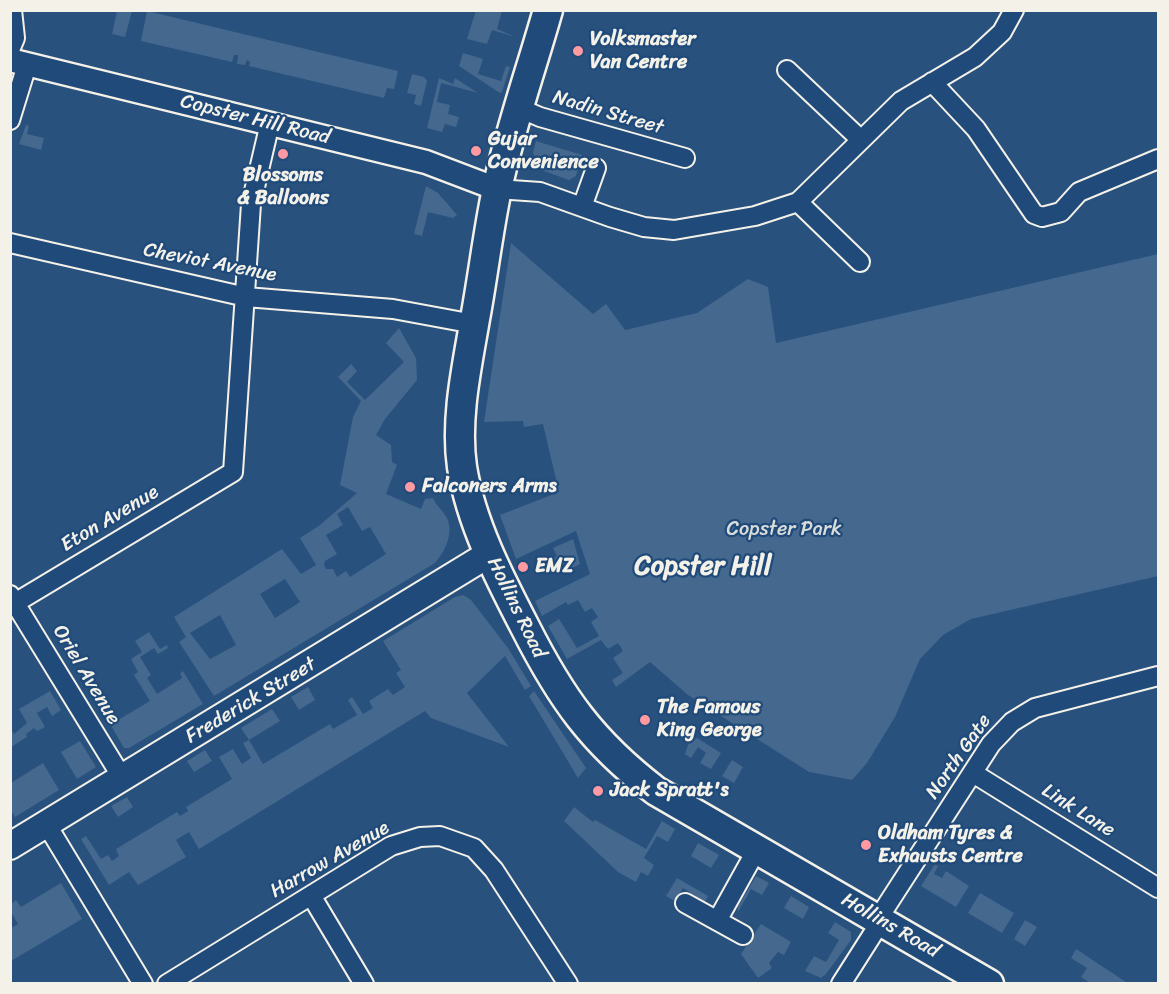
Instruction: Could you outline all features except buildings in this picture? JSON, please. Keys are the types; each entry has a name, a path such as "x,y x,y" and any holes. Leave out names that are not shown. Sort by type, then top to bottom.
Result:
{"main road":[{"name":"Hollins Road","path":"548,10 497,189 464,397 460,442 467,487 489,554 556,686 582,723 607,751 656,791 989,984"},
{"name":"Frederick Street","path":"10,846 489,554"}],"street":[{"path":"10,50 15,39 12,10"},
{"path":"497,189 540,192 644,226 674,230 755,216 798,202 901,101 982,51 1002,32 1014,10"},
{"path":"10,120 19,63"},
{"name":"Copster Hill Road","path":"19,63 426,162 497,189"},
{"path":"787,70 860,140"},
{"path":"932,82 976,129 1034,214 1042,217 1061,212 1079,192 1158,159"},
{"name":"Nadin Street","path":"519,108 540,117 685,158"},
{"path":"246,297 251,204 270,123"},
{"path":"582,207 596,168"},
{"path":"798,202 860,262"},
{"name":"Cheviot Avenue","path":"10,243 246,297 393,309 474,324"},
{"name":"Eton Avenue","path":"12,601 233,472 246,297"},
{"name":"Oriel Avenue","path":"12,601 123,779"},
{"name":"North Gate","path":"841,984 991,744 1012,722 1035,708 1158,676"},
{"name":"Link Lane","path":"973,773 1158,888"},
{"path":"47,825 143,984"},
{"name":"Harrow Avenue","path":"167,984 312,897 391,846 420,837 440,836 457,840 474,848 494,870 568,984"},
{"path":"717,921 757,849"},
{"path":"312,897 364,984"},
{"path":"686,903 743,935"}],"green space":[{"path":"476,10 502,11 497,29 515,37 492,30 487,44 467,39"},
{"path":"117,11 132,11 125,37 112,34"},
{"path":"147,11 398,71 394,89 387,88 384,98 249,66 250,62 247,60 245,65 237,64 238,55 234,55 232,62 141,41"},
{"path":"463,53 483,59 478,74 501,81 506,66 510,67 502,92 500,93 459,66"},
{"path":"412,74 424,77 427,81 421,106 414,104 416,95 407,93"},
{"path":"439,78 453,84 455,78 478,93 441,83 437,102 450,105 448,114 459,117 456,127 445,124 442,132 427,128"},
{"path":"26,125 29,126 27,134 44,138 41,150 19,144"},
{"path":"536,141 582,155 576,176 569,180 541,170 533,153"},
{"path":"426,186 438,193 457,215 453,218 428,212 422,236 414,234"},
{"name":"Copster Park","path":"511,243 593,314 606,304 625,330 697,313 748,279 768,287 776,343 1158,254 1158,576 971,619 943,635 920,659 895,717 867,763 852,780 809,772 688,695 650,662 616,687 612,680 623,673 613,658 623,651 618,643 608,649 601,640 567,659 548,626 559,619 577,648 599,636 591,622 598,617 592,608 585,612 578,600 568,605 566,602 542,616 535,601 590,574 576,531 516,559 500,515 559,492 543,424 524,427 523,421 484,422"},
{"path":"399,328 416,358 417,380 385,419 376,435 391,445 392,462 397,465 386,494 421,509 425,499 433,498 449,524 449,536 445,548 435,563 214,696 179,642 186,637 174,617 282,549 301,574 316,565 300,538 320,525 357,493 340,485 353,417 361,401 338,377 351,364 357,371 347,382 365,400 404,362 386,343","holes":["348,507 362,531 370,527 386,554 350,577 346,571 337,577 333,569 326,569 324,565 325,561 337,554 326,535 343,525 337,514","285,579 300,602 275,618 260,594","220,615 236,645 210,659 190,633"]},
{"path":"573,539 580,564 562,573 557,562 552,564 550,560 557,556 553,548"},
{"path":"463,595 471,600 508,648 531,686 525,690 505,656 467,693 509,747 431,718 425,711 199,849 189,832 176,840 186,857 138,885 129,872 109,885 81,839 86,836 101,859 108,855 112,861 119,856 116,849 177,812 180,816 188,811 186,807 232,779 219,757 233,749 242,764 251,758 243,743 249,740 263,764 330,724 333,729 357,715 348,700 352,697 363,714 373,708 369,701 388,689 393,695 405,687 396,673 401,670 383,641 455,597"},
{"path":"149,632 160,649 167,645 168,648 158,654 154,648 140,657 151,675 147,678 157,694 182,678 180,673 183,671 203,704 129,748 124,748 95,698 102,694 118,720 150,701 134,675 138,672 131,659 142,652 135,641"},
{"path":"308,687 315,700 299,710 291,697"},
{"path":"50,691 61,710 52,716 47,707 37,713 45,727 37,731 34,728 26,734 27,737 11,747 11,729 14,734 27,723 19,709"},
{"path":"534,691 586,768 578,778 529,696"},
{"path":"272,709 280,721 249,740 241,728"},
{"path":"697,738 721,753 711,769 700,763 706,753 698,747 691,758 685,754 690,739"},
{"path":"80,741 96,767 77,779 61,752"},
{"path":"205,750 212,761 194,772 187,761"},
{"path":"732,760 743,767 734,783 722,776"},
{"path":"43,763 59,790 15,817 11,811 11,783"},
{"path":"127,797 133,807 118,817 111,806"},
{"path":"574,807 593,822 595,820 646,849 662,821 675,829 668,842 657,836 644,858 654,865 648,876 641,872 636,882 618,872 564,821"},
{"path":"698,843 719,855 711,868 691,856"},
{"path":"935,864 938,866 934,874 942,878 946,871 969,886 956,907 921,886"},
{"path":"756,876 769,883 762,895 751,889 738,912 738,907"},
{"path":"677,878 708,896 705,902 683,888 675,901 666,896"},
{"path":"61,883 82,919 11,961 11,928 18,924 11,912 11,904 16,900 21,907"},
{"path":"980,893 1014,913 1002,933 968,913"},
{"path":"791,896 809,907 803,919 784,908"},
{"path":"1025,920 1037,927 1025,946 1014,939"},
{"path":"835,922 851,932 851,940 821,978 805,971 814,956 826,962 839,940 828,933"},
{"path":"761,924 791,942 784,955 778,952 769,963 772,968 758,978 741,954"},
{"path":"1076,949 1127,983 1090,983 1081,977 1087,968 1071,958"}],"place":[{"name":"Volksmaster Van Centre","path":"578,51"},
{"name":"Gujar Convenience","path":"476,151"},
{"name":"Blossoms & Balloons","path":"283,154"},
{"name":"Falconers Arms","path":"410,487"},
{"name":"EMZ","path":"523,567"},
{"name":"The Famous King George","path":"645,720"},
{"name":"Jack Spratt's","path":"598,791"},
{"name":"Oldham Tyres & Exhausts Centre","path":"866,845"}],"district":[{"name":"Copster Hill","path":"703,567"}]}
